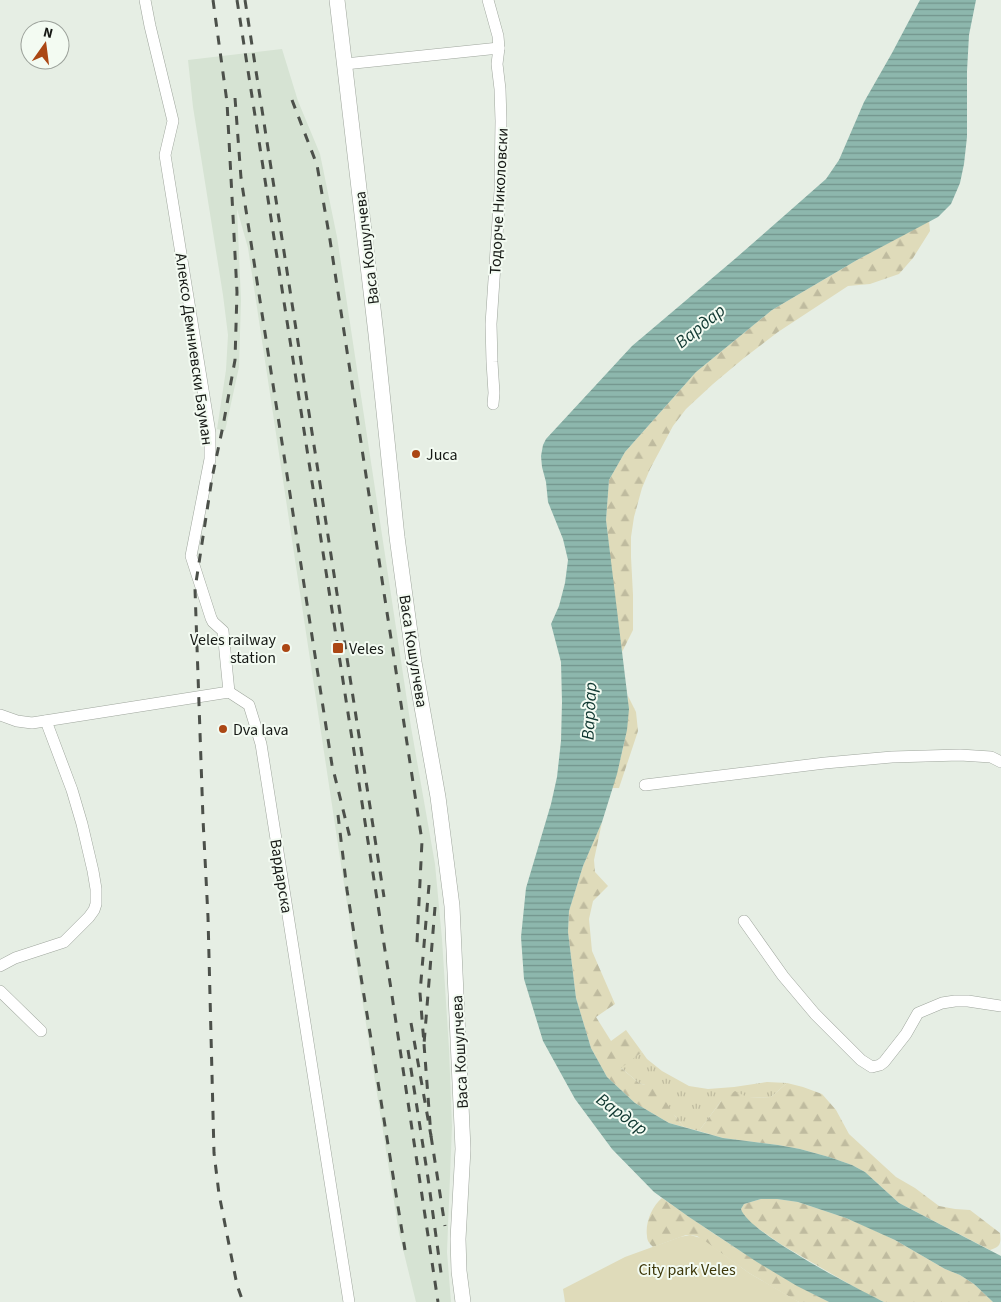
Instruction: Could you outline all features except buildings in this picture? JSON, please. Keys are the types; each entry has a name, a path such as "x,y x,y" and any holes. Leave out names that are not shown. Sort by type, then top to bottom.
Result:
{"main road":[{"name":"Васа Кошулчева","path":"337,0 376,334 397,537 414,662 438,797 452,906 463,1149 458,1239 459,1271 463,1302"}],"street":[{"name":"Алексо Демниевски Бауман","path":"145,0 173,121 165,155 210,433 210,459 191,556 211,618 223,631 229,692"},
{"name":"Тодорче Николовски","path":"488,0 498,36 497,64 502,121 500,191 491,324 493,404"},
{"path":"345,64 499,48"},
{"path":"0,715 17,721 32,723 229,692"},
{"name":"Вардарска","path":"229,692 249,705 261,744 349,1302"},
{"path":"0,966 16,958 64,942 89,917 96,904 93,871 82,824 72,790 46,721"},
{"path":"646,785 816,764 892,757 960,755 990,757 1001,762"},
{"path":"744,921 783,976 815,1014 861,1060 872,1067 884,1062 906,1034 918,1013 942,1003 955,1001 1001,1006"},
{"path":"0,991 41,1031"}],"shaded area":[{"path":"282,49 298,101 320,154 337,237 411,727 435,864 442,939 452,1126 447,1252 451,1302 416,1302 399,1233 343,878 248,248 237,209 241,300 239,367 225,431 217,429 226,370 228,335 193,107 188,60"}],"green space":[{"path":"929,221 930,231 913,258 899,274 870,284 848,286 778,332 713,384 686,409 673,426 650,469 642,488 634,517 631,537 633,630 622,652 606,520 609,480 625,452 696,372 772,310 857,260"},
{"path":"628,696 636,712 638,731 619,788 612,788 622,754 626,731"},
{"path":"602,822 594,860 595,872 608,886 593,901 589,919 592,951 615,1004 596,1017 611,1041 626,1030 642,1052 621,1068 639,1083 645,1085 653,1082 684,1127 669,1123 635,1103 607,1077 591,1048 576,998 568,932 569,911 583,866"},
{"path":"642,1052 647,1059 662,1071 689,1086 708,1089 767,1082 787,1083 771,1097 721,1101 699,1131 684,1127 645,1085 639,1083 620,1067"},
{"path":"787,1083 822,1094 836,1110 849,1134 896,1177 915,1188 939,1206 970,1210 1000,1233 998,1246 990,1250 899,1203 865,1172 852,1165 800,1149 723,1138 699,1131 721,1101 735,1091 749,1098 771,1097"},
{"path":"662,1198 744,1253 786,1279 829,1302 799,1302 795,1300 749,1273 697,1236 686,1235 653,1247 648,1239 648,1220 652,1210"},
{"path":"761,1199 798,1202 846,1218 874,1230 945,1269 960,1275 974,1284 993,1302 884,1302 863,1292 782,1245 752,1224 742,1213 741,1209 744,1204"},
{"name":"City park Veles","path":"690,1235 701,1238 749,1273 799,1302 565,1302 563,1289 625,1257"}],"water":[{"name":"Вардар","path":"920,0 976,0 969,35 967,137 964,164 960,183 951,204 938,217 857,260 772,310 696,372 625,452 609,480 606,520 629,709 627,730 617,774 602,822 583,866 569,911 568,932 576,998 591,1048 607,1077 635,1103 669,1123 723,1138 800,1149 852,1165 865,1172 899,1203 1001,1256 1001,1302 993,1302 974,1284 960,1275 945,1269 895,1240 846,1218 798,1202 777,1199 761,1199 744,1204 741,1209 748,1219 782,1246 884,1302 829,1302 797,1286 757,1262 654,1192 612,1149 575,1099 543,1041 524,979 521,937 526,888 557,777 561,741 561,662 551,624 559,606 568,560 563,539 548,502 541,456 546,439 632,346 826,179 839,160 864,102"}],"railway":[{"path":"213,0 227,102 237,292 235,360 212,478 195,589 208,917 214,1153 219,1194 237,1285 243,1302"},
{"path":"237,0 438,1302"},
{"path":"245,0 384,897"},
{"path":"235,98 241,178 332,765 351,842"},
{"path":"292,100 317,165 422,841 417,943"},
{"path":"338,815 347,890 405,1250"},
{"path":"429,885 420,993 424,1044 435,907"},
{"path":"411,1023 431,1136 424,1044"},
{"path":"408,1050 442,1280"},
{"path":"431,1136 445,1226"}],"place":[{"name":"Juca","path":"416,454"},
{"name":"Veles railway station","path":"286,648"},
{"name":"Veles","path":"338,648"},
{"name":"Dva lava","path":"223,729"}]}
